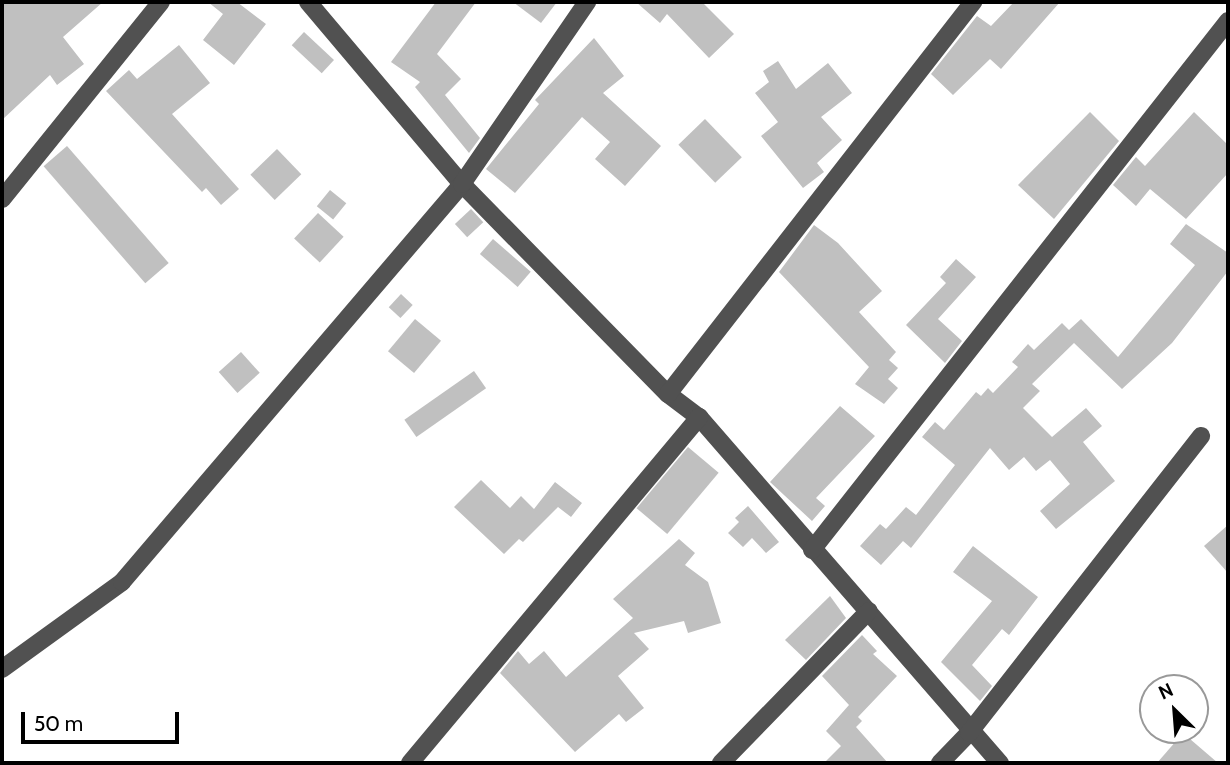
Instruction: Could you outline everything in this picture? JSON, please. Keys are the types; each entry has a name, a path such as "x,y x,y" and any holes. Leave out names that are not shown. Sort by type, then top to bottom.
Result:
{"street":[{"path":"2,199 161,2"},
{"path":"309,2 462,184 668,394 699,417 812,550 869,611 969,733 1000,763"},
{"path":"2,669 122,582 462,184 587,2"},
{"path":"668,394 973,2"},
{"path":"812,550 1228,21"},
{"path":"410,763 699,417"},
{"path":"940,763 969,733 1201,436"},
{"path":"721,763 869,611"}],"building":[{"path":"2,2 103,2 63,37 84,64 57,85 50,75 2,120"},
{"path":"208,2 237,2 266,24 234,65 203,40 223,14"},
{"path":"436,2 476,2 437,54 461,79 445,95 480,138 469,153 415,87 420,82 391,62"},
{"path":"513,2 557,2 541,23"},
{"path":"636,2 702,2 734,34 709,58 667,14 660,23"},
{"path":"1014,2 1060,2 1001,69 990,59 953,95 931,74 977,16 991,26"},
{"path":"304,32 334,60 322,73 292,45"},
{"path":"594,38 624,76 603,93 661,146 625,186 595,159 610,142 582,117 515,193 486,169 539,104 535,100"},
{"path":"179,45 210,83 172,114 239,189 221,205 206,188 202,192 106,91 129,70 137,79"},
{"path":"778,61 796,89 828,63 852,93 821,117 842,140 817,163 824,172 803,188 761,136 778,122 755,93 769,82 763,71"},
{"path":"1090,112 1119,141 1054,219 1018,185"},
{"path":"1194,112 1228,145 1228,173 1186,219 1150,189 1136,206 1113,185 1136,157 1145,166"},
{"path":"705,119 742,157 715,183 678,145"},
{"path":"67,146 169,263 145,283 44,166"},
{"path":"277,149 301,174 275,200 250,175"},
{"path":"330,190 346,203 333,220 317,206"},
{"path":"471,209 483,222 467,237 455,224"},
{"path":"318,213 344,237 320,262 294,239"},
{"path":"1186,224 1228,253 1228,271 1172,343 1122,389 1074,343 1032,384 1040,391 1023,408 1052,437 1086,408 1102,426 1083,442 1115,481 1056,529 1040,511 1070,484 1050,460 1036,471 1024,457 1009,470 990,448 911,548 903,541 881,565 860,546 880,524 886,529 906,507 916,515 955,465 922,437 935,422 944,430 976,392 981,396 988,388 993,393 1018,367 1012,362 1028,344 1034,350 1062,323 1069,330 1081,319 1118,357 1195,265 1170,244"},
{"path":"814,225 838,243 882,291 859,312 896,352 889,360 898,368 888,379 898,388 884,404 855,384 869,367 779,272"},
{"path":"493,239 531,272 518,287 480,254"},
{"path":"956,259 976,277 938,319 962,341 945,363 906,325 946,283 940,277"},
{"path":"401,294 413,305 400,318 389,307"},
{"path":"415,319 441,341 414,373 388,351"},
{"path":"241,352 260,373 237,393 219,372"},
{"path":"474,371 486,388 416,437 404,420"},
{"path":"840,406 875,436 816,498 825,506 812,521 770,482"},
{"path":"688,447 719,473 667,534 637,508"},
{"path":"481,480 510,508 521,496 534,509 555,482 582,503 571,517 558,507 523,542 519,539 504,554 454,507"},
{"path":"748,506 779,542 766,553 752,538 743,547 728,533 739,522 735,518"},
{"path":"1228,525 1228,573 1204,546"},
{"path":"679,539 695,553 685,565 708,582 721,623 688,633 684,621 634,633 649,649 618,676 644,708 626,722 619,714 575,752 500,673 518,651 529,664 544,651 566,677 633,618 613,599"},
{"path":"973,546 1038,597 1009,635 1002,629 972,665 992,686 980,701 941,662 992,601 953,572"},
{"path":"830,596 846,618 806,660 785,640"},
{"path":"862,635 877,651 873,654 897,676 858,717 862,721 856,727 888,763 824,763 841,746 826,731 849,705 822,676"},
{"path":"1173,744 1196,744 1218,763 1157,763"}]}
